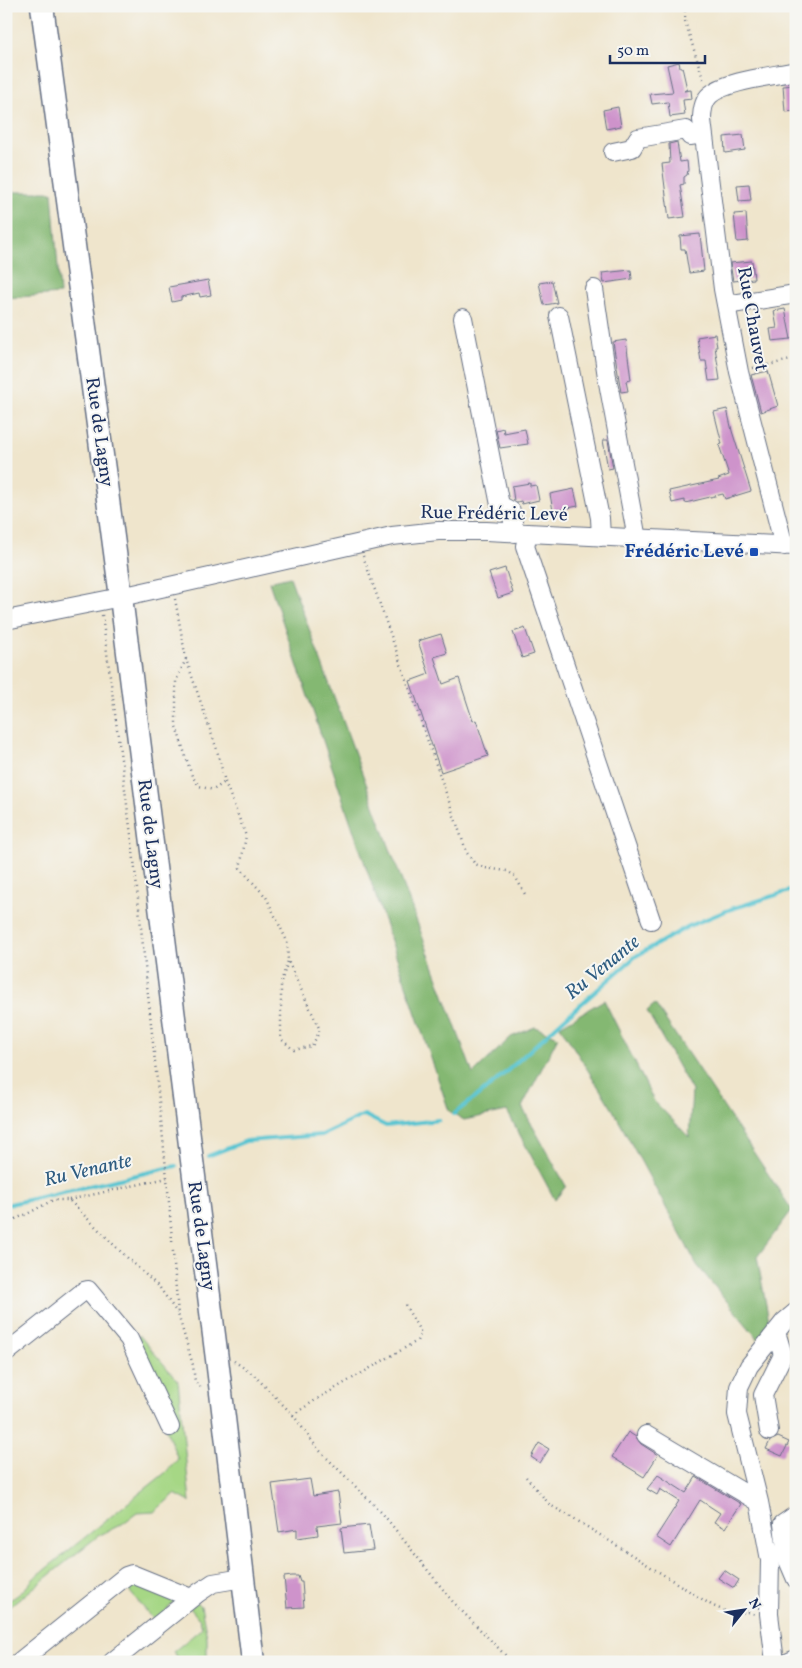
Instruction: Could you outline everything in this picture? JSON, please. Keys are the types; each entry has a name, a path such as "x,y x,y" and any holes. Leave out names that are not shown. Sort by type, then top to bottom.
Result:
{"main road":[{"name":"Rue de Lagny","path":"42,6 111,599 217,1359 253,1662"}],"street":[{"path":"708,96 720,87 796,71"},
{"name":"Rue Chauvet","path":"708,96 702,110 702,127 726,305 739,372 790,546"},
{"path":"638,131 702,127"},
{"path":"613,152 632,148 638,138 686,130 690,136 702,127"},
{"path":"594,289 607,377 637,539"},
{"path":"726,305 796,294"},
{"path":"559,316 600,518 601,537"},
{"path":"463,318 500,504 511,511 521,533 651,920"},
{"name":"Rue Frédéric Levé","path":"6,620 111,599 358,543 392,536 438,531 521,533 790,546"},
{"path":"6,1353 84,1291 88,1290 129,1339 170,1427"},
{"path":"796,1312 784,1322 749,1366 739,1387 737,1414 759,1502 778,1559 796,1579"},
{"path":"769,1431 763,1395 783,1355 776,1332"},
{"path":"646,1435 759,1502"},
{"path":"775,1662 769,1614 783,1524 796,1514"},
{"path":"19,1662 126,1576 132,1574 191,1598"},
{"path":"112,1662 191,1598 213,1583 242,1578"},
{"path":"790,1662 796,1659"}],"path":[{"path":"685,6 685,21 708,96"},
{"path":"739,372 767,364 796,359"},
{"path":"358,543 467,853 475,864 485,868 507,871 515,876 526,896"},
{"path":"172,585 186,659 217,750 225,782 246,836 240,868 266,898 287,941 288,961 281,982 281,1039 294,1050 312,1046 320,1030 288,961"},
{"path":"111,599 133,850 166,1163 178,1314 186,1339"},
{"path":"186,659 176,681 176,726 192,776 199,786 213,790 225,782"},
{"path":"790,899 796,898"},
{"path":"6,1223 53,1200 69,1200 167,1178"},
{"path":"69,1200 118,1250 160,1288 178,1314"},
{"path":"293,1415 417,1341 421,1334 404,1303"},
{"path":"217,1359 236,1361 254,1375 293,1415 318,1449 383,1514 453,1602 512,1662"},
{"path":"526,1477 550,1505 574,1518 712,1606 730,1613 748,1612 760,1616 769,1614"}],"green space":[{"path":"6,192 52,192 60,294 6,298"},
{"path":"290,577 473,1074 511,1037 535,1027 558,1037 522,1107 566,1186 555,1200 507,1111 464,1120 449,1111 269,582"},
{"path":"604,1000 654,1101 689,1137 692,1091 647,1011 655,1004 792,1210 757,1257 770,1326 758,1339 697,1265 613,1110 560,1026"},
{"path":"140,1336 178,1381 190,1502 175,1494 154,1512 137,1513 122,1524 98,1536 6,1610 6,1601 17,1595 33,1579 165,1473 178,1459 168,1435 136,1337"},
{"path":"128,1582 179,1596 156,1622 124,1585"},
{"path":"197,1602 201,1606 207,1637 207,1662 178,1662 180,1660 173,1652 202,1628 200,1620 190,1608"}],"building":[{"path":"679,62 687,89 684,91 691,90 692,99 683,100 685,115 670,117 668,102 652,104 650,94 673,92 667,65"},
{"path":"796,85 796,111 785,112 783,86"},
{"path":"618,107 621,126 606,129 603,110"},
{"path":"743,135 745,150 725,153 724,137"},
{"path":"677,142 680,162 687,161 688,170 687,175 684,177 684,184 680,185 685,217 669,219 662,164 670,163 669,144"},
{"path":"749,184 751,200 739,201 737,185"},
{"path":"746,213 748,241 737,242 734,214"},
{"path":"700,234 704,271 689,273 685,249 681,249 680,236"},
{"path":"752,261 754,279 733,281 730,263"},
{"path":"631,270 632,279 604,283 602,273"},
{"path":"208,280 211,295 200,297 199,293 181,297 181,300 172,302 169,287"},
{"path":"552,281 557,303 544,305 539,283"},
{"path":"785,309 791,339 772,341 770,329 777,328 774,311"},
{"path":"715,334 720,380 709,381 706,361 701,361 697,337"},
{"path":"626,340 631,380 626,381 628,391 621,392 613,342"},
{"path":"768,371 778,406 761,412 751,375"},
{"path":"727,409 751,491 725,499 723,494 685,503 685,500 672,503 669,491 719,480 729,475 719,445 722,444 714,412"},
{"path":"503,428 504,433 525,429 528,444 500,448 496,430"},
{"path":"603,440 608,440 613,468 608,469"},
{"path":"530,483 530,486 536,485 539,500 522,504 521,501 514,501 512,486"},
{"path":"574,489 578,506 553,511 550,494"},
{"path":"505,568 513,593 498,598 489,573"},
{"path":"525,628 534,654 522,658 513,632"},
{"path":"441,634 447,653 434,657 443,684 459,678 473,721 476,720 488,756 441,772 410,681 429,674 418,641"},
{"path":"628,1432 636,1437 641,1444 658,1455 644,1477 612,1457"},
{"path":"778,1437 789,1442 782,1456 766,1449 770,1441"},
{"path":"539,1443 549,1449 540,1463 531,1457"},
{"path":"658,1475 686,1493 696,1477 741,1504 725,1528 714,1522 720,1513 700,1500 671,1547 656,1537 679,1501 660,1489 657,1495 647,1489"},
{"path":"310,1479 313,1496 338,1492 342,1523 317,1526 318,1535 297,1538 297,1529 279,1532 272,1484"},
{"path":"369,1525 373,1550 344,1553 341,1528"},
{"path":"724,1570 739,1580 734,1588 718,1578"},
{"path":"298,1576 300,1582 302,1582 304,1607 287,1608 284,1577"}],"waterway":[{"name":"Ru Venante","path":"454,1114 495,1082 636,956 689,926 731,909 796,889"},
{"name":"Ru Venante","path":"208,1156 246,1141 322,1135 364,1115 386,1126 439,1120"},
{"name":"Ru Venante","path":"6,1205 176,1166"}],"place":[{"name":"Frédéric Levé","path":"754,552"}]}
